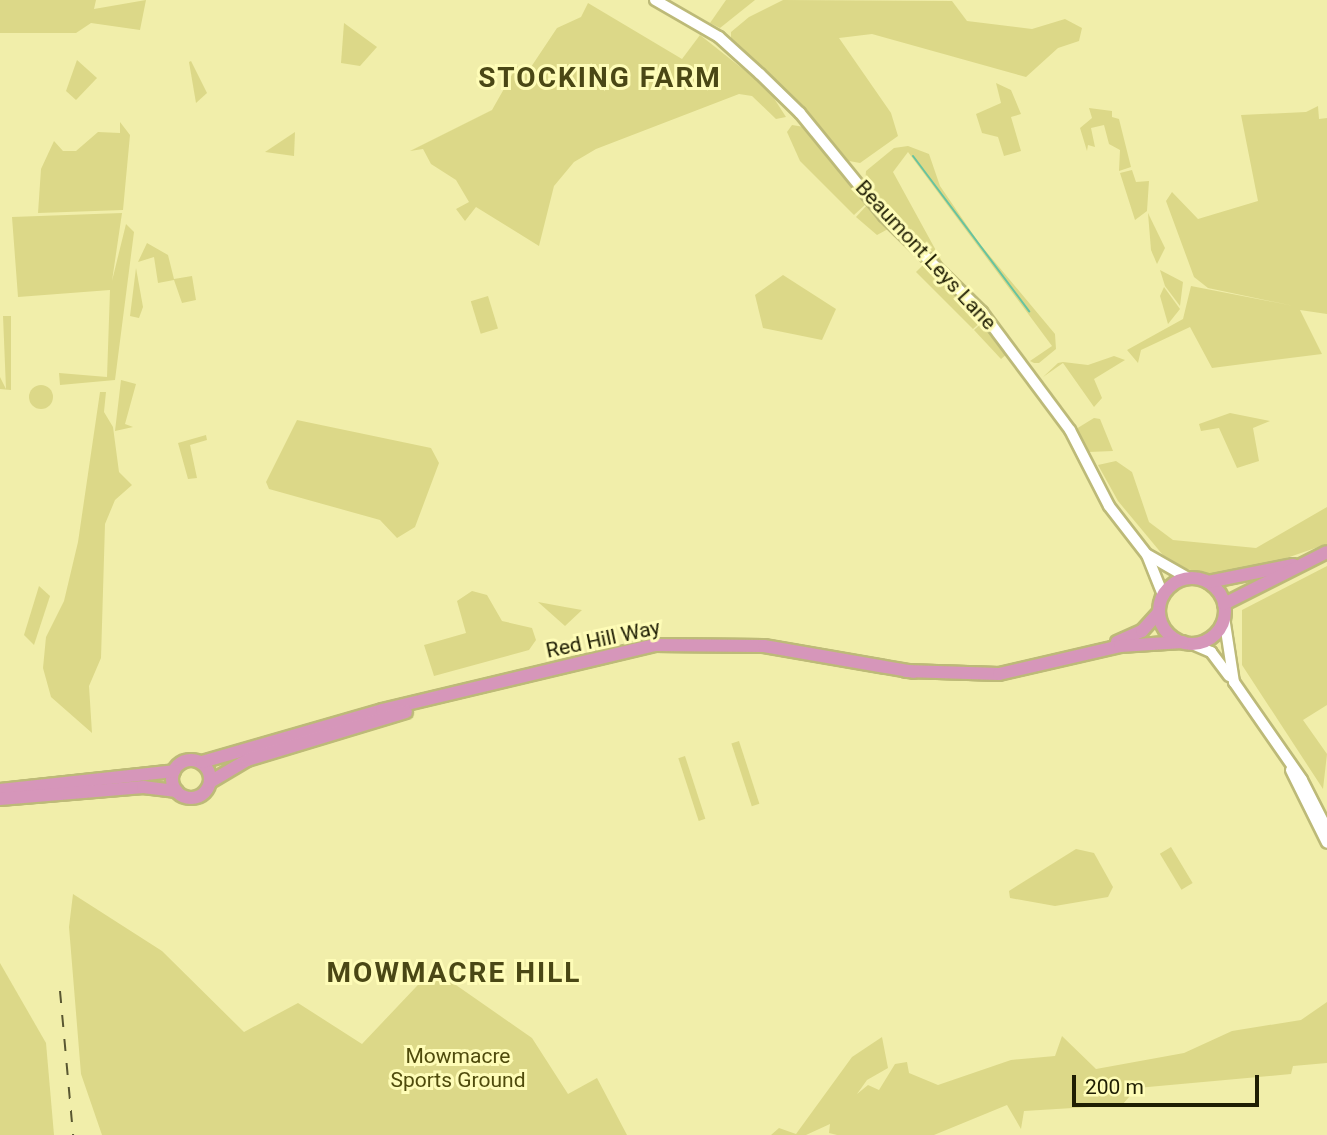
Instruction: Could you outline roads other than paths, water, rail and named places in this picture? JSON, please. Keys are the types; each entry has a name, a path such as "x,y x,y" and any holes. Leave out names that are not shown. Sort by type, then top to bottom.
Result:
{"highway":[{"path":"1313,559 1251,578 1208,582 1188,578 1163,596 1159,612 1167,632 1187,643 1210,638 1224,610 1327,552"},
{"path":"1208,582 1224,610"},
{"name":"Red Hill Way","path":"1105,649 1142,631 1159,612"},
{"name":"Red Hill Way","path":"202,762 655,645 723,642 914,672 999,674 1105,649 1187,643"},
{"name":"Red Hill Way","path":"210,782 247,760 418,705"},
{"path":"0,790 174,771 185,761 202,762 210,782 199,796 143,787 0,799"},
{"path":"174,771 177,791"}],"street":[{"name":"Beaumont Leys Lane","path":"655,0 719,37 760,74 800,113 884,216 982,312 1063,419 1109,506 1147,555 1163,596"},
{"name":"Beaumont Leys Lane","path":"1147,555 1188,578"},
{"path":"1224,610 1234,682"},
{"path":"1187,643 1211,652 1234,682 1289,763 1327,829"},
{"path":"1289,763 1327,843"}],"waterway":[{"path":"913,156 1029,311"}],"railway":[{"path":"60,991 73,1135"}],"district":[{"name":"STOCKING FARM","path":"600,78"},
{"name":"MOWMACRE HILL","path":"454,973"}],"park label":[{"name":"Mowmacre Sports Ground","path":"458,1068"}]}
